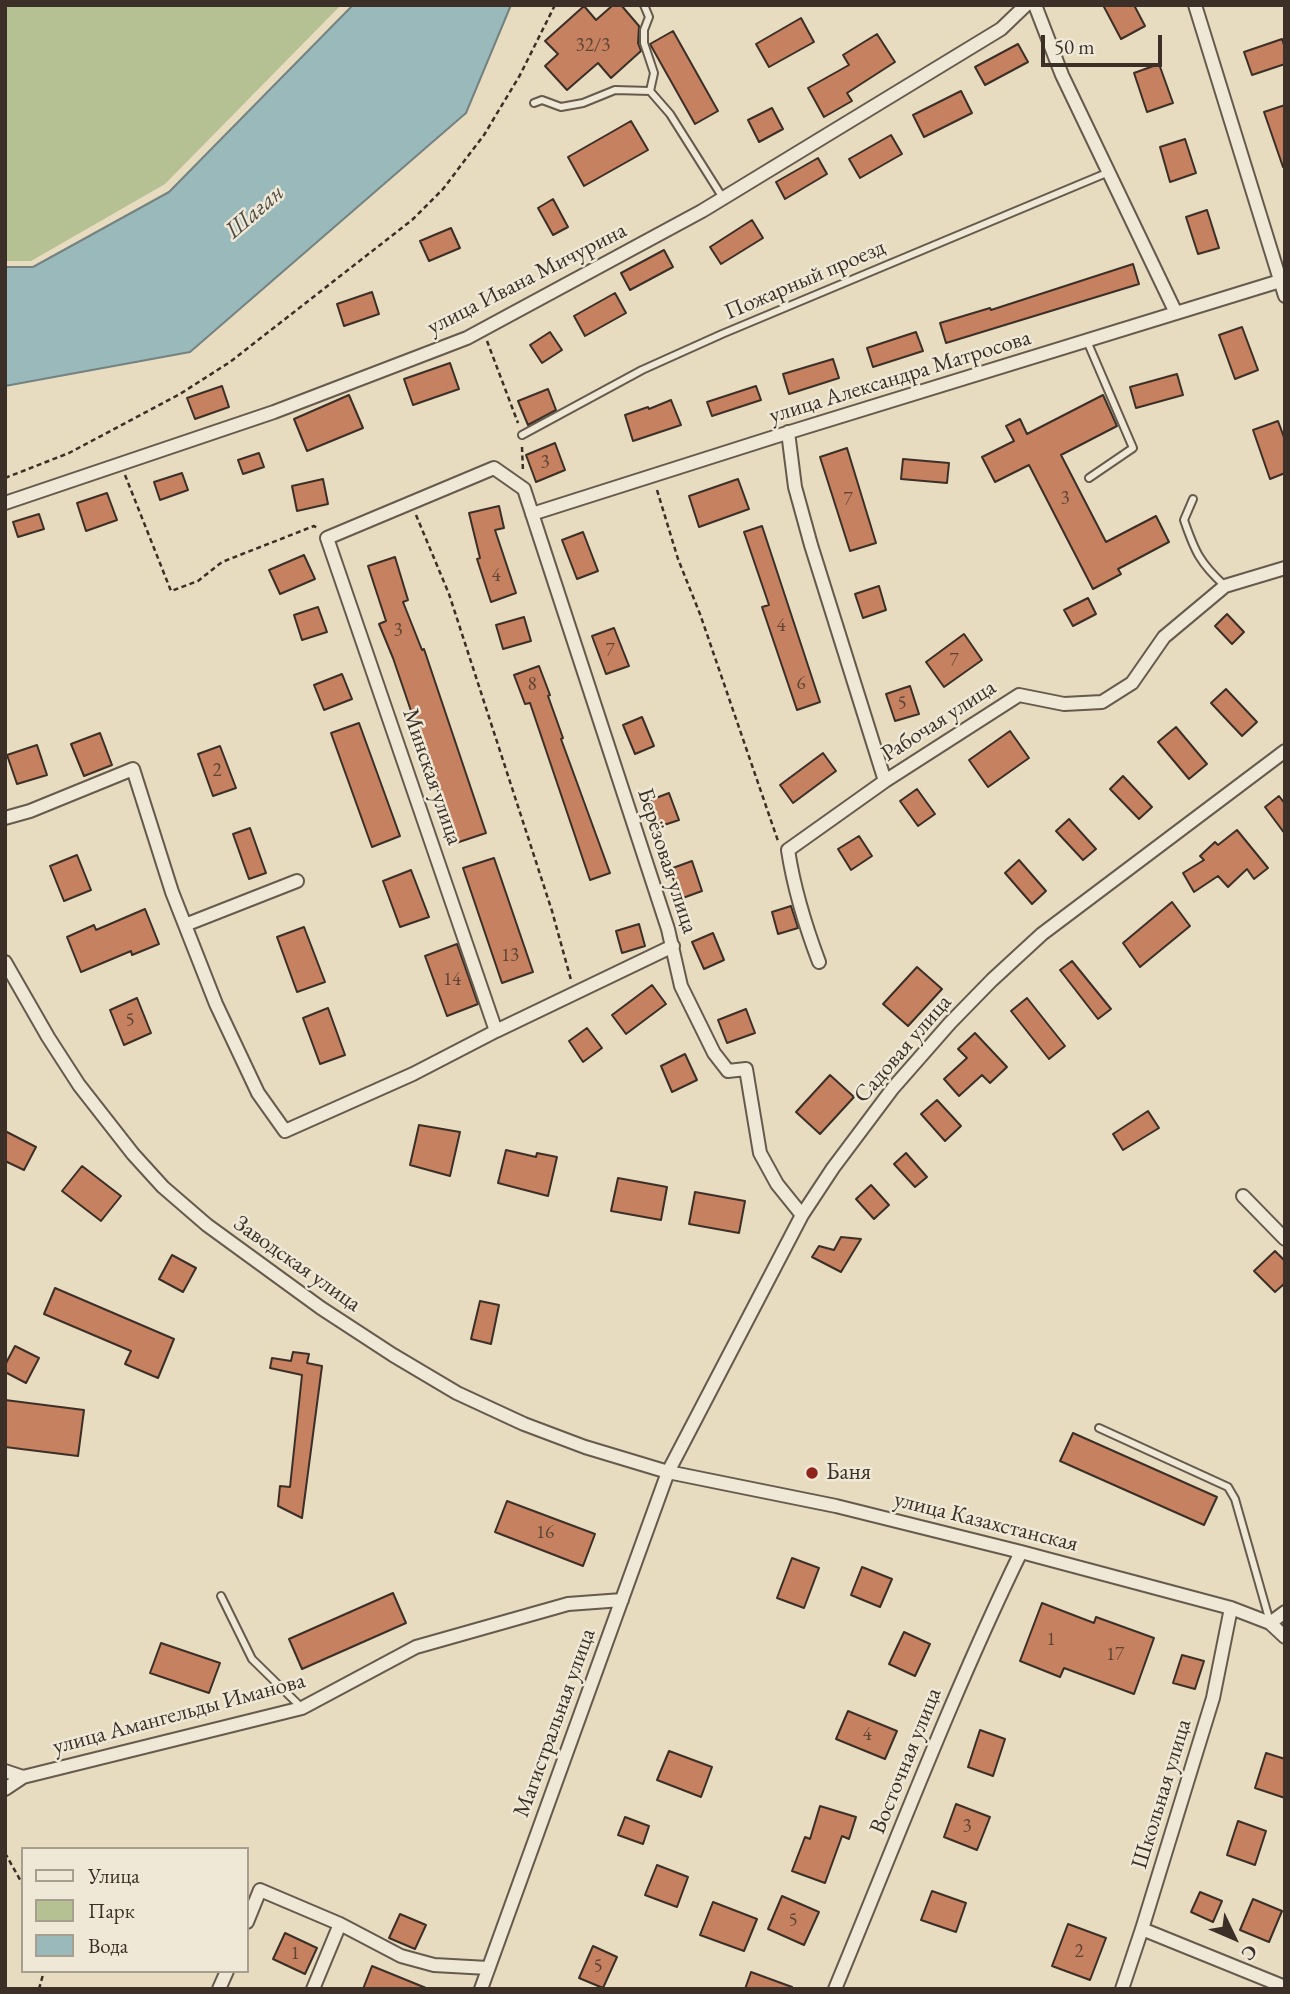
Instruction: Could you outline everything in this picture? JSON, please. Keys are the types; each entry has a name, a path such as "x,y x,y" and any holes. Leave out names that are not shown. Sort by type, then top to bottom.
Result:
{"street":[{"name":"улица Ивана Мичурина","path":"5,503 274,412 387,370 483,330 723,198 1001,29 1026,5"},
{"path":"1035,5 1062,75 1176,313"},
{"path":"1195,5 1285,296"},
{"name":"улица Александра Матросова","path":"532,514 788,432 1280,281"},
{"path":"788,432 795,487 811,545 885,781"},
{"path":"327,538 494,467 524,489"},
{"name":"Берёзовая улица","path":"524,489 673,946 681,986 714,1053 728,1071 746,1069 760,1153 777,1184 802,1215"},
{"name":"Минская улица","path":"327,538 496,1031"},
{"name":"Рабочая улица","path":"788,850 885,781 1019,695 1064,704 1102,702 1132,683 1164,637 1225,586 1285,568"},
{"name":"Садовая улица","path":"668,1472 802,1215 833,1168 893,1088 950,1023 1042,934 1285,751"},
{"path":"5,818 30,811 134,769 172,892 216,1004 258,1093 285,1131 412,1074 673,946"},
{"path":"788,850 806,930 819,962"},
{"path":"186,925 297,881"},
{"name":"Заводская улица","path":"5,962 79,1086 133,1154 163,1187 206,1226 393,1356 457,1393 524,1424 586,1447 668,1472"},
{"path":"1243,1196 1285,1239"},
{"name":"улица Казахстанская","path":"668,1472 836,1506 1231,1608 1270,1623 1285,1637"},
{"name":"Магистральная улица","path":"481,1989 668,1472"},
{"name":"Восточная улица","path":"835,1989 948,1714 1021,1552"},
{"name":"улица Амангельды Иманова","path":"5,1789 23,1777 302,1708 416,1647 568,1604 622,1600"},
{"name":"Школьная улица","path":"1122,1989 1213,1698 1231,1608"},
{"path":"1270,1623 1285,1612"},
{"path":"5,1771 23,1777"},
{"path":"248,1920 260,1890 340,1924 401,1956 434,1965 488,1968"},
{"path":"313,1989 340,1924"},
{"path":"1142,1929 1278,1987"},
{"path":"219,1989 226,1973"}],"lane":[{"path":"644,5 649,17 644,30 644,43 654,73 650,91"},
{"path":"534,103 542,100 561,107 583,103 615,90 650,91 670,114 723,198"},
{"name":"Пожарный проезд","path":"522,435 642,370 699,344 1109,172"},
{"path":"1087,341 1133,448 1089,478"},
{"path":"1193,499 1184,520 1191,542 1204,566 1225,586"},
{"path":"1099,1428 1228,1487 1235,1499 1270,1623"},
{"path":"221,1595 252,1659 302,1708"}],"path":[{"path":"5,478 69,453 180,394 210,375 412,220 443,189 484,135 520,75 555,5"},
{"path":"483,330 522,435 524,489"},
{"path":"120,464 171,592 198,581 222,562 314,526 327,538"},
{"path":"653,477 678,559 700,614 778,841 788,850"},
{"path":"410,502 449,594 552,911 574,993"},
{"path":"5,1853 21,1881"}],"green space":[{"path":"5,5 341,5 165,184 31,261 5,261"}],"water":[{"name":"Шаған","path":"353,5 511,5 466,113 190,352 5,386 5,267 33,267 169,192"}],"building":[{"path":"613,5 621,5 639,26 638,43 641,51 611,78 598,63 567,90 545,66 558,54 545,41 584,6 596,20"},
{"path":"1103,5 1134,5 1145,26 1121,39"},
{"path":"801,18 814,42 769,67 756,44"},
{"path":"673,31 718,111 695,124 650,44"},
{"path":"877,34 895,62 847,93 852,101 824,117 808,88 849,65 843,55"},
{"path":"1282,39 1285,64 1252,75 1244,52"},
{"path":"1018,44 1028,62 985,85 975,67"},
{"path":"1159,64 1173,103 1147,112 1134,73"},
{"path":"961,91 972,113 924,137 913,115"},
{"path":"1285,105 1285,166 1283,167 1264,112"},
{"path":"772,108 783,129 759,142 748,120"},
{"path":"631,121 648,150 584,186 568,157"},
{"path":"891,135 902,154 860,178 849,159"},
{"path":"1185,139 1196,173 1170,182 1160,147"},
{"path":"818,158 827,174 785,199 776,182"},
{"path":"553,199 568,227 553,235 538,208"},
{"path":"1207,210 1219,248 1198,254 1186,217"},
{"path":"752,220 763,238 721,264 710,247"},
{"path":"451,228 460,248 429,261 420,241"},
{"path":"664,250 673,267 630,290 621,273"},
{"path":"1133,264 1139,284 946,343 940,323 990,308 991,310"},
{"path":"372,292 379,314 344,326 337,304"},
{"path":"615,293 626,313 585,336 574,316"},
{"path":"1242,327 1258,370 1235,379 1219,335"},
{"path":"550,332 562,350 542,363 530,345"},
{"path":"916,332 923,351 873,367 867,348"},
{"path":"833,359 839,378 789,394 783,374"},
{"path":"450,363 459,389 413,405 404,379"},
{"path":"1177,374 1183,395 1136,408 1130,387"},
{"path":"222,386 229,407 195,419 187,398"},
{"path":"756,386 761,400 712,416 707,402"},
{"path":"548,389 556,410 528,425 518,401"},
{"path":"349,395 363,428 307,451 294,419"},
{"path":"1103,395 1117,426 1061,455 1106,542 1156,516 1169,542 1118,569 1121,574 1093,589 1029,465 995,482 982,457 1014,441 1006,426 1020,419 1027,434"},
{"path":"671,400 681,425 633,441 625,415"},
{"path":"1278,421 1285,440 1285,473 1270,479 1253,430"},
{"path":"555,443 565,470 536,482 526,455"},
{"path":"847,448 876,543 850,551 820,457"},
{"path":"259,453 264,467 243,474 238,460"},
{"path":"903,459 949,463 947,483 901,479"},
{"path":"182,473 188,490 160,500 154,482"},
{"path":"323,479 328,504 297,511 292,486"},
{"path":"738,479 749,509 699,527 689,496"},
{"path":"107,493 117,520 86,531 77,503"},
{"path":"499,506 504,528 495,530 516,593 491,602 477,559 480,558 469,513"},
{"path":"39,514 44,529 18,537 13,522"},
{"path":"762,526 820,702 797,710 762,607 769,605 744,532"},
{"path":"583,532 598,571 577,579 562,540"},
{"path":"304,555 315,579 280,594 269,570"},
{"path":"395,557 408,600 403,602 422,650 424,649 486,833 456,843 379,624 386,621 368,566"},
{"path":"879,586 886,610 863,618 855,594"},
{"path":"1088,598 1096,614 1073,626 1064,610"},
{"path":"318,607 327,632 302,640 294,615"},
{"path":"1227,614 1244,632 1232,644 1215,626"},
{"path":"524,617 531,641 503,649 496,625"},
{"path":"614,628 629,666 606,674 592,636"},
{"path":"964,634 982,660 944,687 926,662"},
{"path":"539,666 563,738 561,739 610,873 590,880 530,703 525,704 514,675"},
{"path":"342,674 352,699 324,710 314,685"},
{"path":"910,686 919,714 895,721 886,694"},
{"path":"1226,689 1257,722 1242,736 1211,703"},
{"path":"642,717 654,746 635,754 623,725"},
{"path":"359,723 400,836 372,847 331,733"},
{"path":"1176,727 1207,764 1189,779 1158,742"},
{"path":"1010,731 1029,758 988,787 969,760"},
{"path":"100,733 112,765 84,776 71,744"},
{"path":"37,745 47,775 17,784 7,755"},
{"path":"220,746 236,788 213,796 198,754"},
{"path":"823,753 836,771 793,803 780,785"},
{"path":"1123,776 1152,807 1139,819 1110,789"},
{"path":"917,789 935,814 918,826 900,801"},
{"path":"669,793 679,820 658,827 648,801"},
{"path":"1279,796 1285,804 1285,834 1265,807"},
{"path":"1069,819 1096,849 1083,860 1056,831"},
{"path":"250,828 266,873 249,879 233,834"},
{"path":"1237,830 1268,868 1254,879 1247,869 1228,887 1218,876 1194,892 1183,873 1204,860 1200,856 1215,842 1218,845"},
{"path":"859,836 872,856 851,870 838,849"},
{"path":"77,855 91,890 64,901 50,866"},
{"path":"494,858 533,972 502,983 463,868"},
{"path":"1019,860 1046,891 1032,904 1005,873"},
{"path":"692,861 702,891 680,899 670,869"},
{"path":"411,870 429,917 400,927 383,881"},
{"path":"1172,902 1190,926 1140,967 1123,943"},
{"path":"791,906 798,928 778,934 772,912"},
{"path":"145,909 159,944 132,955 131,951 81,972 67,937 94,925 96,930"},
{"path":"639,924 645,946 622,953 616,931"},
{"path":"304,927 325,982 297,992 277,937"},
{"path":"713,933 724,960 704,969 692,942"},
{"path":"457,944 478,1004 447,1016 425,956"},
{"path":"1072,961 1111,1009 1098,1019 1060,970"},
{"path":"917,967 942,989 908,1026 883,1004"},
{"path":"652,985 666,1004 626,1034 612,1015"},
{"path":"137,998 151,1033 124,1045 110,1010"},
{"path":"1027,998 1065,1046 1049,1059 1011,1011"},
{"path":"328,1008 345,1055 320,1064 303,1018"},
{"path":"746,1009 755,1033 727,1043 718,1020"},
{"path":"587,1028 602,1048 583,1062 569,1041"},
{"path":"975,1033 1007,1067 990,1083 982,1075 959,1096 944,1079 967,1058 958,1049"},
{"path":"685,1054 697,1080 672,1092 661,1066"},
{"path":"830,1075 854,1097 820,1134 796,1112"},
{"path":"937,1100 961,1126 945,1141 921,1114"},
{"path":"1148,1111 1159,1128 1123,1150 1113,1134"},
{"path":"419,1125 460,1132 450,1176 410,1165"},
{"path":"5,1131 36,1147 24,1170 5,1161"},
{"path":"506,1150 536,1157 537,1153 557,1157 548,1196 498,1183"},
{"path":"906,1153 927,1177 915,1187 894,1164"},
{"path":"82,1166 121,1196 101,1221 62,1191"},
{"path":"618,1178 667,1187 661,1220 611,1211"},
{"path":"871,1185 889,1205 874,1219 856,1199"},
{"path":"695,1192 745,1201 739,1233 689,1224"},
{"path":"841,1237 861,1239 841,1272 812,1257 819,1246 834,1250"},
{"path":"1275,1251 1285,1261 1285,1283 1275,1292 1254,1271"},
{"path":"172,1255 196,1268 183,1292 159,1279"},
{"path":"55,1288 174,1339 158,1378 125,1364 131,1351 44,1314"},
{"path":"480,1301 499,1305 491,1344 471,1339"},
{"path":"15,1346 39,1358 26,1383 5,1372 5,1365"},
{"path":"293,1352 309,1354 307,1363 322,1366 302,1518 278,1506 280,1486 290,1487 302,1375 270,1368 272,1358 291,1361"},
{"path":"5,1400 84,1410 78,1456 5,1447"},
{"path":"1073,1433 1217,1497 1204,1525 1060,1461"},
{"path":"507,1501 595,1534 583,1566 495,1532"},
{"path":"792,1558 819,1568 804,1608 777,1598"},
{"path":"862,1567 892,1579 880,1607 851,1595"},
{"path":"393,1593 406,1623 302,1669 289,1639"},
{"path":"1042,1603 1094,1623 1096,1617 1154,1638 1134,1694 1064,1668 1060,1677 1020,1661"},
{"path":"904,1632 930,1644 915,1676 889,1664"},
{"path":"161,1643 220,1663 209,1693 150,1673"},
{"path":"1182,1655 1204,1661 1195,1689 1173,1683"},
{"path":"848,1711 897,1731 885,1759 836,1739"},
{"path":"980,1730 1005,1739 993,1776 968,1767"},
{"path":"669,1751 712,1767 701,1797 657,1780"},
{"path":"1266,1753 1285,1759 1285,1798 1255,1788"},
{"path":"956,1804 990,1817 977,1850 944,1837"},
{"path":"820,1806 856,1817 849,1839 842,1836 825,1883 792,1871 805,1837 810,1839"},
{"path":"625,1817 649,1826 643,1844 618,1835"},
{"path":"1238,1821 1266,1831 1255,1865 1227,1855"},
{"path":"657,1865 688,1877 677,1907 645,1895"},
{"path":"932,1891 966,1903 956,1932 921,1920"},
{"path":"1200,1892 1222,1901 1213,1922 1191,1912"},
{"path":"782,1896 819,1912 804,1945 768,1929"},
{"path":"1253,1899 1282,1911 1269,1942 1240,1930"},
{"path":"713,1902 757,1919 744,1951 700,1935"},
{"path":"400,1914 426,1925 415,1949 389,1938"},
{"path":"1068,1924 1106,1938 1090,1980 1052,1966"},
{"path":"285,1933 317,1948 305,1974 273,1959"},
{"path":"593,1946 617,1957 603,1988 579,1978"},
{"path":"372,1966 426,1988 426,1989 363,1989"},
{"path":"751,1972 792,1987 792,1989 745,1989"}],"place":[{"name":"Баня","path":"812,1473"}]}
